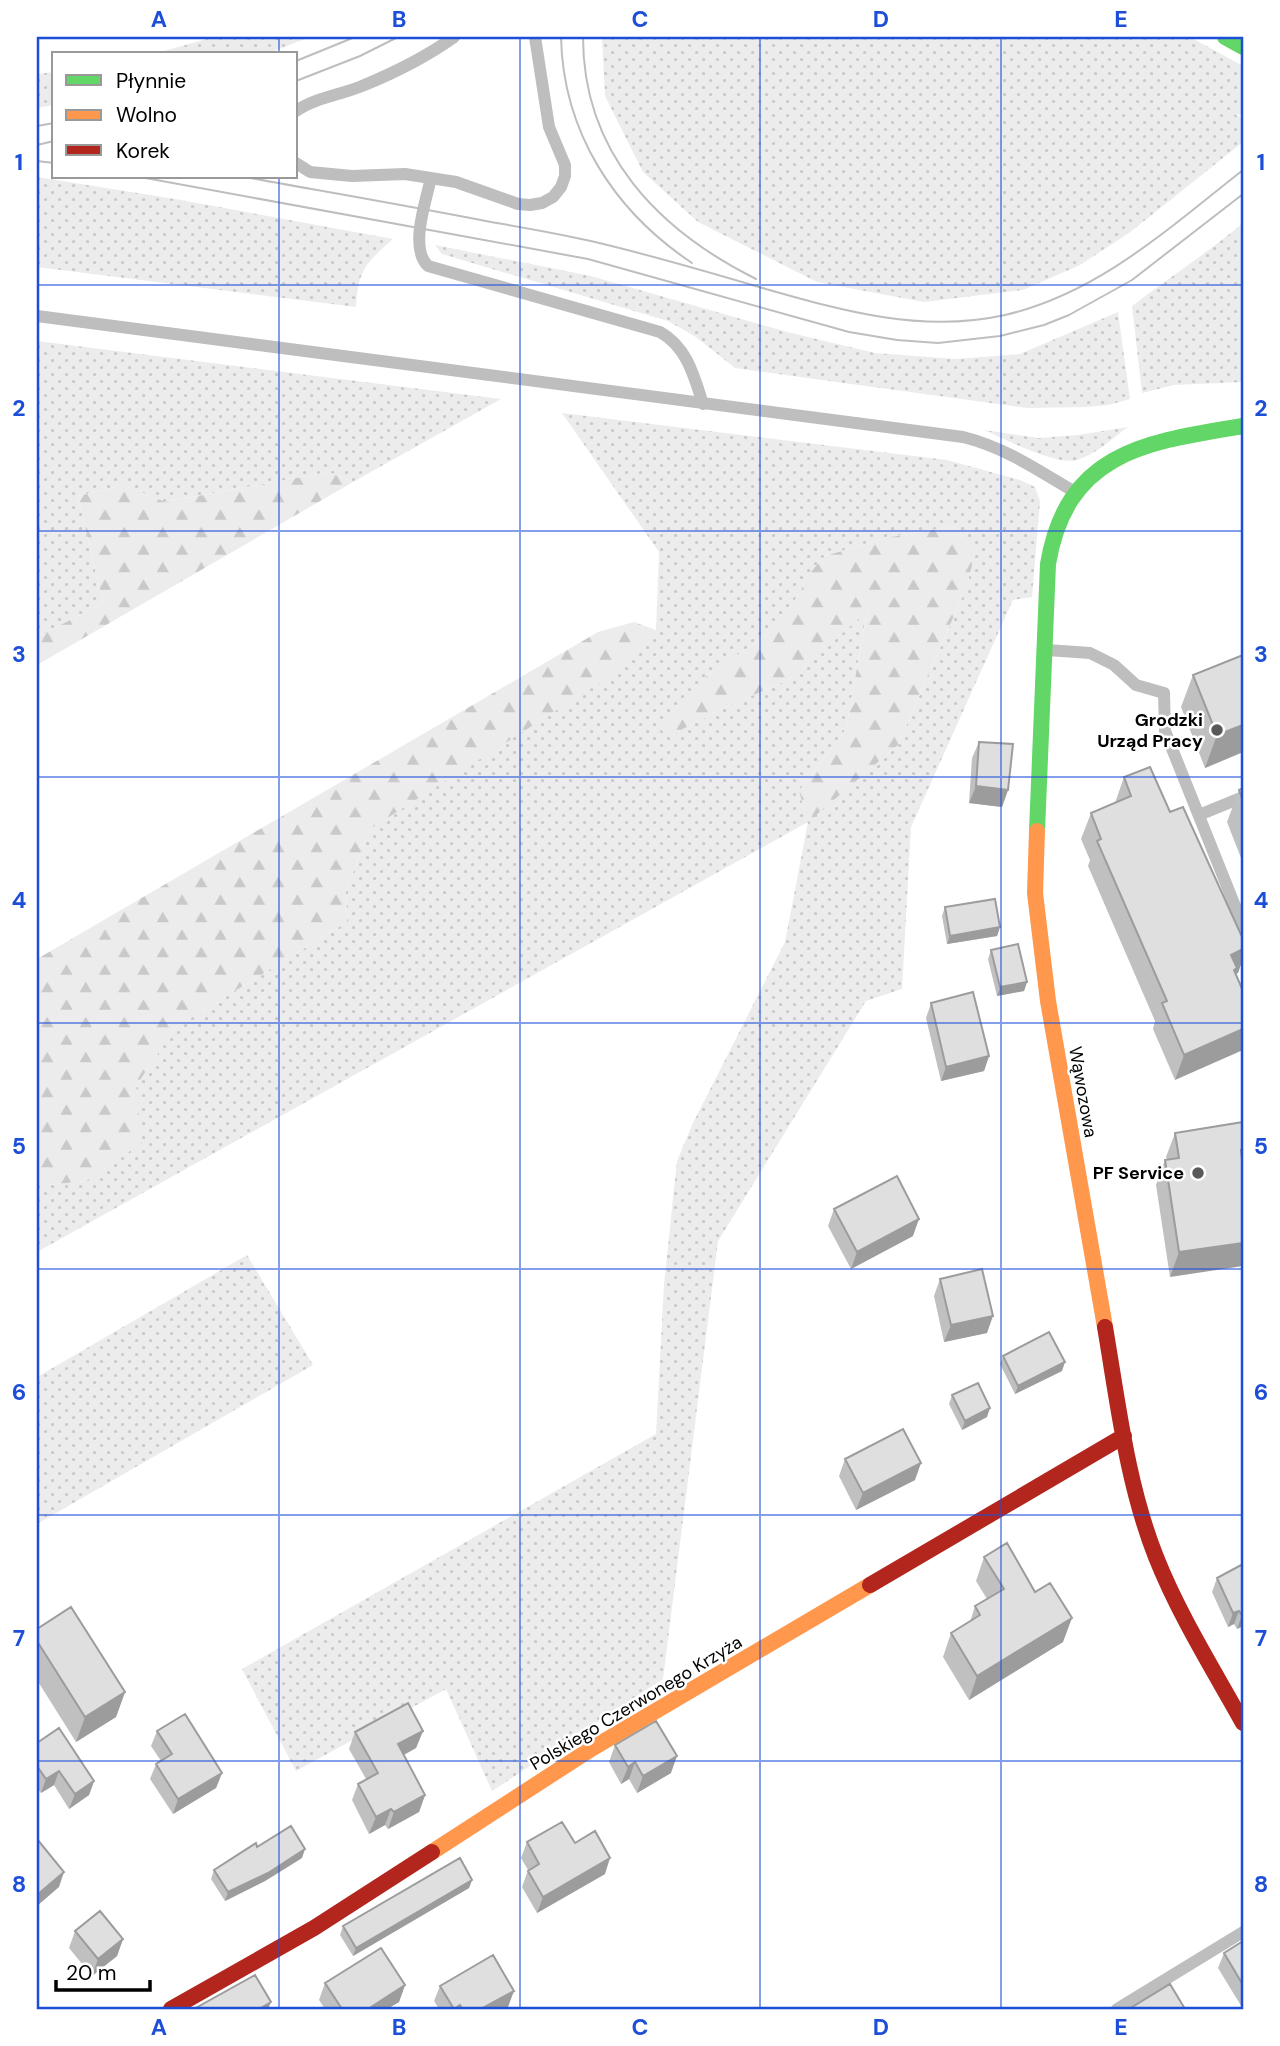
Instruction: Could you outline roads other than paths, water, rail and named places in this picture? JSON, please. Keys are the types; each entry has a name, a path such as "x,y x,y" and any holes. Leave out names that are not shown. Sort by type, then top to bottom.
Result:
{"street":[{"path":"1225,37 1243,47"},
{"name":"Wąwozowa","path":"1243,426 1137,447 1106,467 1077,493 1059,519 1048,564 1035,893 1048,1001 1124,1436 1143,1519 1174,1597 1243,1723"},
{"name":"Polskiego Czerwonego Krzyża","path":"171,2009 314,1928 591,1749 1124,1436"}],"lane":[{"path":"298,110 361,86 431,54 454,37"},
{"path":"298,164 310,172 352,176 405,174 457,182 506,201 530,205 542,203 553,197 561,187 565,164 549,127 535,37"},
{"path":"431,178 418,247 428,266 660,332 677,344 683,353 703,404"},
{"path":"37,316 970,439 1014,455 1077,493"},
{"path":"1044,650 1090,653 1114,665 1136,685 1164,693 1165,731 1243,924"},
{"path":"1199,815 1243,797"},
{"path":"1117,2009 1243,1932"}],"tram line":[{"path":"298,60 355,37"},
{"path":"298,80 360,56 398,37"},
{"path":"561,37 564,72 571,105 598,166 617,194 639,219 692,263"},
{"path":"583,37 586,79 596,117 612,152 633,183 658,211 688,237 756,279"},
{"path":"37,126 52,123"},
{"path":"37,145 52,141"},
{"path":"37,161 52,163"},
{"path":"251,178 582,239 850,311 911,321 942,322 1005,315 1039,305 1071,291 1132,256 1243,170"},
{"path":"145,178 588,259 849,332 938,343 1000,336 1044,325 1069,315 1132,280 1243,194"}],"place":[{"name":"Grodzki Urząd Pracy","path":"1217,730"},
{"name":"PF Service","path":"1198,1173"}]}
